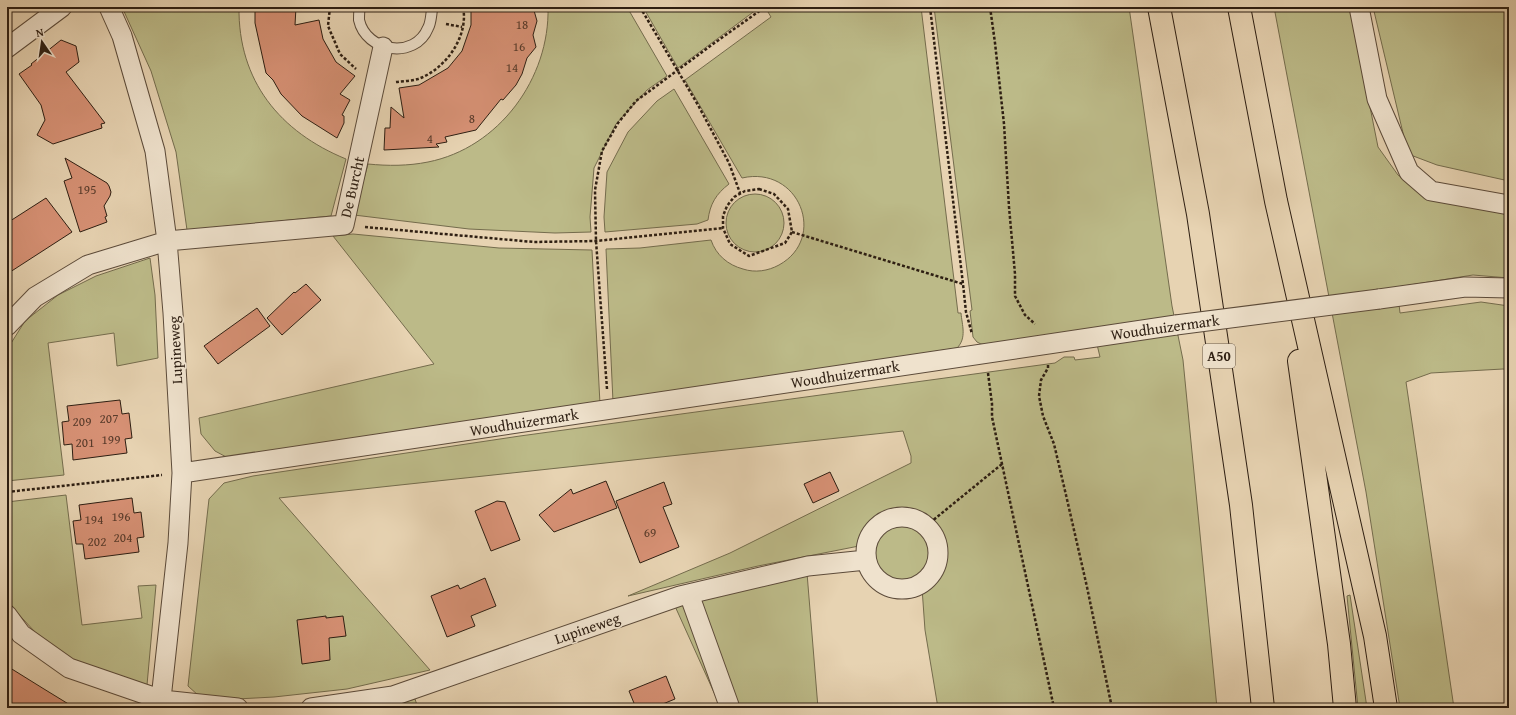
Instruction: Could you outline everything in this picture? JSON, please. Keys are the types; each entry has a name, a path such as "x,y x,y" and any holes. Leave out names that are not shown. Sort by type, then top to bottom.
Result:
{"highway":[{"name":"A50","path":"1159,7 1198,214 1241,505 1263,708"},
{"path":"1239,7 1276,201 1375,636 1386,708"},
{"path":"1276,201 1339,644 1345,708"}],"street":[{"path":"7,48 62,7"},
{"name":"Lupineweg","path":"109,7 122,36 155,151 167,241 173,314 182,473 178,543 161,704"},
{"path":"1359,7 1377,99 1409,172 1431,191 1509,205"},
{"name":"De Burcht","path":"7,326 35,296 88,264 167,241 344,225 383,47"},
{"name":"Woudhuizermark","path":"182,473 1176,325 1465,287 1509,288"},
{"path":"893,517 910,517 920,521 931,531 937,544 938,559 933,572 922,583 910,588 893,588 882,583 872,573 866,560 866,545 871,533 883,522 893,517"},
{"name":"Lupineweg","path":"311,708 393,696 689,594 808,566 866,560"},
{"path":"689,594 730,708"},
{"path":"7,614 21,634 69,668 161,704 238,708"}],"lane":[{"path":"360,7 359,18 363,30 372,41 383,47 400,49 412,45 421,38 428,28 431,7"}],"path":[{"path":"330,7 328,26 340,54 353,67 376,79 396,83 419,78 443,64 457,45 465,16 463,7"},
{"path":"640,7 698,105 729,162 740,193"},
{"path":"605,367 596,241 595,190 602,151 618,123 636,101 712,44 765,7"},
{"path":"930,7 966,312 981,354 992,404 992,417 1054,708"},
{"path":"990,7 1004,124 1015,274 1015,296 1026,315 1036,325 1047,344 1048,368 1041,380 1039,396 1043,416 1054,444 1066,495 1112,708"},
{"path":"759,189 774,194 788,209 792,232 785,243 749,256 730,244 723,228 723,216 727,206 734,197 740,193 759,189"},
{"path":"344,225 534,242 596,241 723,228"},
{"path":"792,232 963,284"},
{"path":"926,526 1002,464"},
{"path":"7,492 182,473"}],"shaded area":[{"path":"122,7 239,7 241,34 246,58 255,80 267,101 283,119 301,134 322,148 346,159 331,216 187,230 176,152 151,71"},
{"path":"548,7 627,7 667,76 647,90 616,124 594,168 590,217 591,232 555,233 469,229 354,215 368,164 398,165 428,162 454,154 477,142 498,126 515,106 530,84 540,59 546,33"},
{"path":"643,7 760,7 678,68"},
{"path":"765,7 921,7 958,313 961,313 963,327 962,340 957,348 613,402 606,249 640,248 711,240 719,255 723,259 732,265 743,269 757,271 770,269 779,265 794,253 802,238 804,222 800,206 792,193 779,182 762,177 742,178 685,80 771,17"},
{"path":"934,7 1129,7 1172,306 1183,360 1217,708 938,708 925,630 922,588 940,569 943,553 940,536 931,523 919,514 905,510 890,512 877,518 866,529 859,546 758,566 628,596 730,553 911,463 911,456 903,431 279,498 430,670 347,689 274,697 218,700 199,696 188,686 209,499 224,483 253,476 520,436 1055,363 1064,357 1074,357 1075,360 1100,357 1094,332 1002,347 981,344 973,337 970,311 972,310"},
{"path":"1274,7 1350,7 1378,147 1398,175 1422,192 1509,205 1509,278 1473,275 1397,287 1400,313 1481,302 1509,306 1509,370 1503,369 1431,373 1406,382 1454,708 1400,708 1366,492"},
{"path":"1373,7 1509,7 1509,181 1437,165 1408,154"},
{"path":"674,89 729,184 714,200 710,209 708,220 697,224 605,232 604,217 607,172 628,132 657,101"},
{"path":"755,194 766,196 779,207 782,212 784,223 782,234 771,247 766,250 755,252 744,250 731,239 728,234 726,223 728,212 739,199 744,196"},
{"path":"353,234 499,248 592,250 600,404 230,459 215,451 201,434 199,418 434,364 333,236"},
{"path":"150,258 155,295 158,358 117,366 114,333 48,343 64,475 7,481 8,348 25,321 58,295 96,276"},
{"path":"66,495 82,625 142,618 138,586 156,585 147,685 84,667 47,645 10,605 7,599 7,502"},
{"path":"901,523 912,525 922,531 928,541 930,552 928,563 922,573 912,579 901,581 890,579 880,573 874,563 872,552 874,541 880,531 890,525"},
{"path":"807,573 818,708 721,708 674,604"},
{"path":"1350,595 1367,708 1358,708 1347,596"},
{"path":"415,699 418,708 381,708"}],"building":[{"path":"257,7 296,7 295,25 319,20 323,39 336,62 355,76 340,94 350,100 342,115 344,116 344,123 337,138 302,116 281,94 273,80 266,73 255,23 255,11 257,11"},
{"path":"471,7 533,7 537,21 533,35 536,47 527,58 522,74 516,85 503,100 501,99 476,130 445,137 447,142 436,144 439,147 384,150 385,128 390,128 391,107 404,118 399,88 419,85 448,68 462,51 471,25"},
{"path":"61,40 76,46 79,62 66,72 105,123 101,124 102,128 53,144 37,135 45,120 41,105 19,74"},
{"path":"65,158 107,183 109,186 111,192 110,196 104,206 107,222 80,232 64,181 72,178"},
{"path":"46,198 72,232 7,274 7,223"},
{"path":"306,284 321,300 282,335 267,318 294,292 295,293"},
{"path":"257,308 270,326 218,364 204,346"},
{"path":"120,400 122,414 129,413 132,438 125,439 127,453 73,460 72,444 64,445 62,422 69,421 67,406"},
{"path":"830,472 839,491 813,503 804,484"},
{"path":"606,481 617,508 554,532 539,515 571,489 573,494"},
{"path":"664,482 672,504 663,507 679,547 640,563 616,501"},
{"path":"132,498 134,513 141,512 144,537 137,538 139,552 85,559 83,544 76,544 73,521 81,520 79,505"},
{"path":"497,501 505,502 520,540 491,551 475,511"},
{"path":"485,578 496,606 471,616 475,626 447,637 431,596 458,585 460,589"},
{"path":"326,616 326,618 343,616 346,636 329,638 330,660 302,664 297,620"},
{"path":"7,666 44,689 75,708 7,708"},
{"path":"666,676 675,699 653,708 636,708 629,691"}]}
